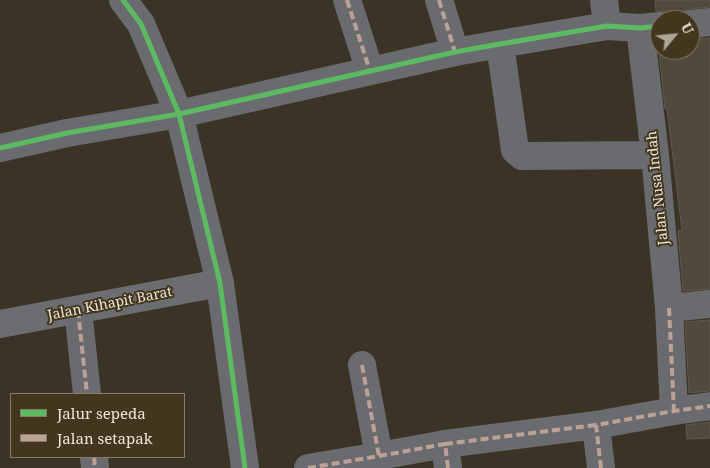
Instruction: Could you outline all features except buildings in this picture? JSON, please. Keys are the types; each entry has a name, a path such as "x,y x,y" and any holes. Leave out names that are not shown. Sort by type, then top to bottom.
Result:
{"street":[{"path":"122,0 141,24 179,114 220,283 244,468"},
{"path":"347,0 370,71"},
{"path":"439,0 455,52"},
{"path":"0,148 66,133 179,114 455,52 500,44 606,13 650,27"},
{"path":"500,44 515,150 522,156 655,155"},
{"name":"Jalan Nusa Indah","path":"651,60 655,155 669,308 674,412"},
{"name":"Jalan Kihapit Barat","path":"0,324 220,283"},
{"path":"669,308 710,304"},
{"path":"78,310 87,393"},
{"path":"362,365 379,456"},
{"path":"308,468 379,456 447,456 596,425 710,406"},
{"path":"596,425 601,468"}],"marked path":[{"path":"347,0 370,71"},
{"path":"439,0 455,52"},
{"path":"669,308 674,411"},
{"path":"78,310 87,393"},
{"path":"362,365 379,456"},
{"path":"601,468 596,425 710,406"},
{"path":"448,468 445,444 596,425"},
{"path":"308,468 445,444"},
{"path":"94,458 95,468"}],"cycle path":[{"path":"123,0 141,24 179,114 220,283 245,468"},
{"path":"0,148 67,133 179,114 455,52 607,26 650,27"}]}
